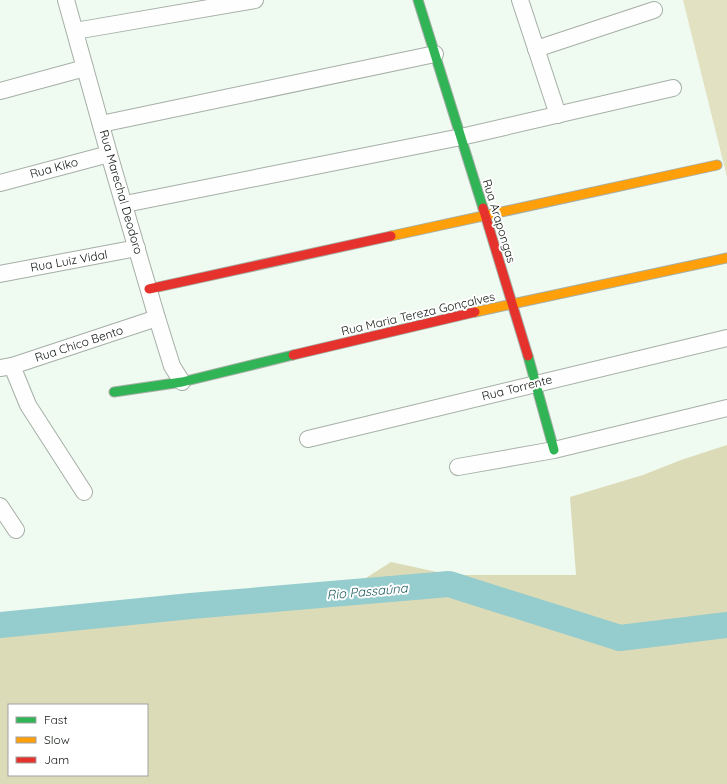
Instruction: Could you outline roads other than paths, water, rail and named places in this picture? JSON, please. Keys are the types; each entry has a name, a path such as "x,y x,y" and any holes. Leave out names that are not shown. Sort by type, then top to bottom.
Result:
{"street":[{"name":"Rua Marechal Deodoro","path":"66,0 157,318 172,366 182,382"},
{"path":"75,32 255,0"},
{"name":"Rua Arapongas","path":"418,0 537,384 554,450"},
{"path":"520,0 558,115"},
{"path":"536,49 654,10"},
{"path":"101,124 435,54"},
{"path":"0,91 85,68"},
{"path":"125,204 461,137 673,88"},
{"name":"Rua Kiko","path":"0,183 109,154"},
{"path":"149,289 717,165"},
{"name":"Rua Luiz Vidal","path":"0,274 137,248"},
{"name":"Rua Maria Tereza Gonçalves","path":"114,392 182,382 512,304 727,258"},
{"name":"Rua Chico Bento","path":"6,367 157,318"},
{"name":"Rua Torrente","path":"308,439 727,338"},
{"path":"6,367 28,405 84,492"},
{"path":"458,467 554,450 727,408"},
{"path":"0,506 16,530"}],"waterway":[{"name":"Rio Passaúna","path":"0,625 191,606 449,584 620,638 727,625"}]}
